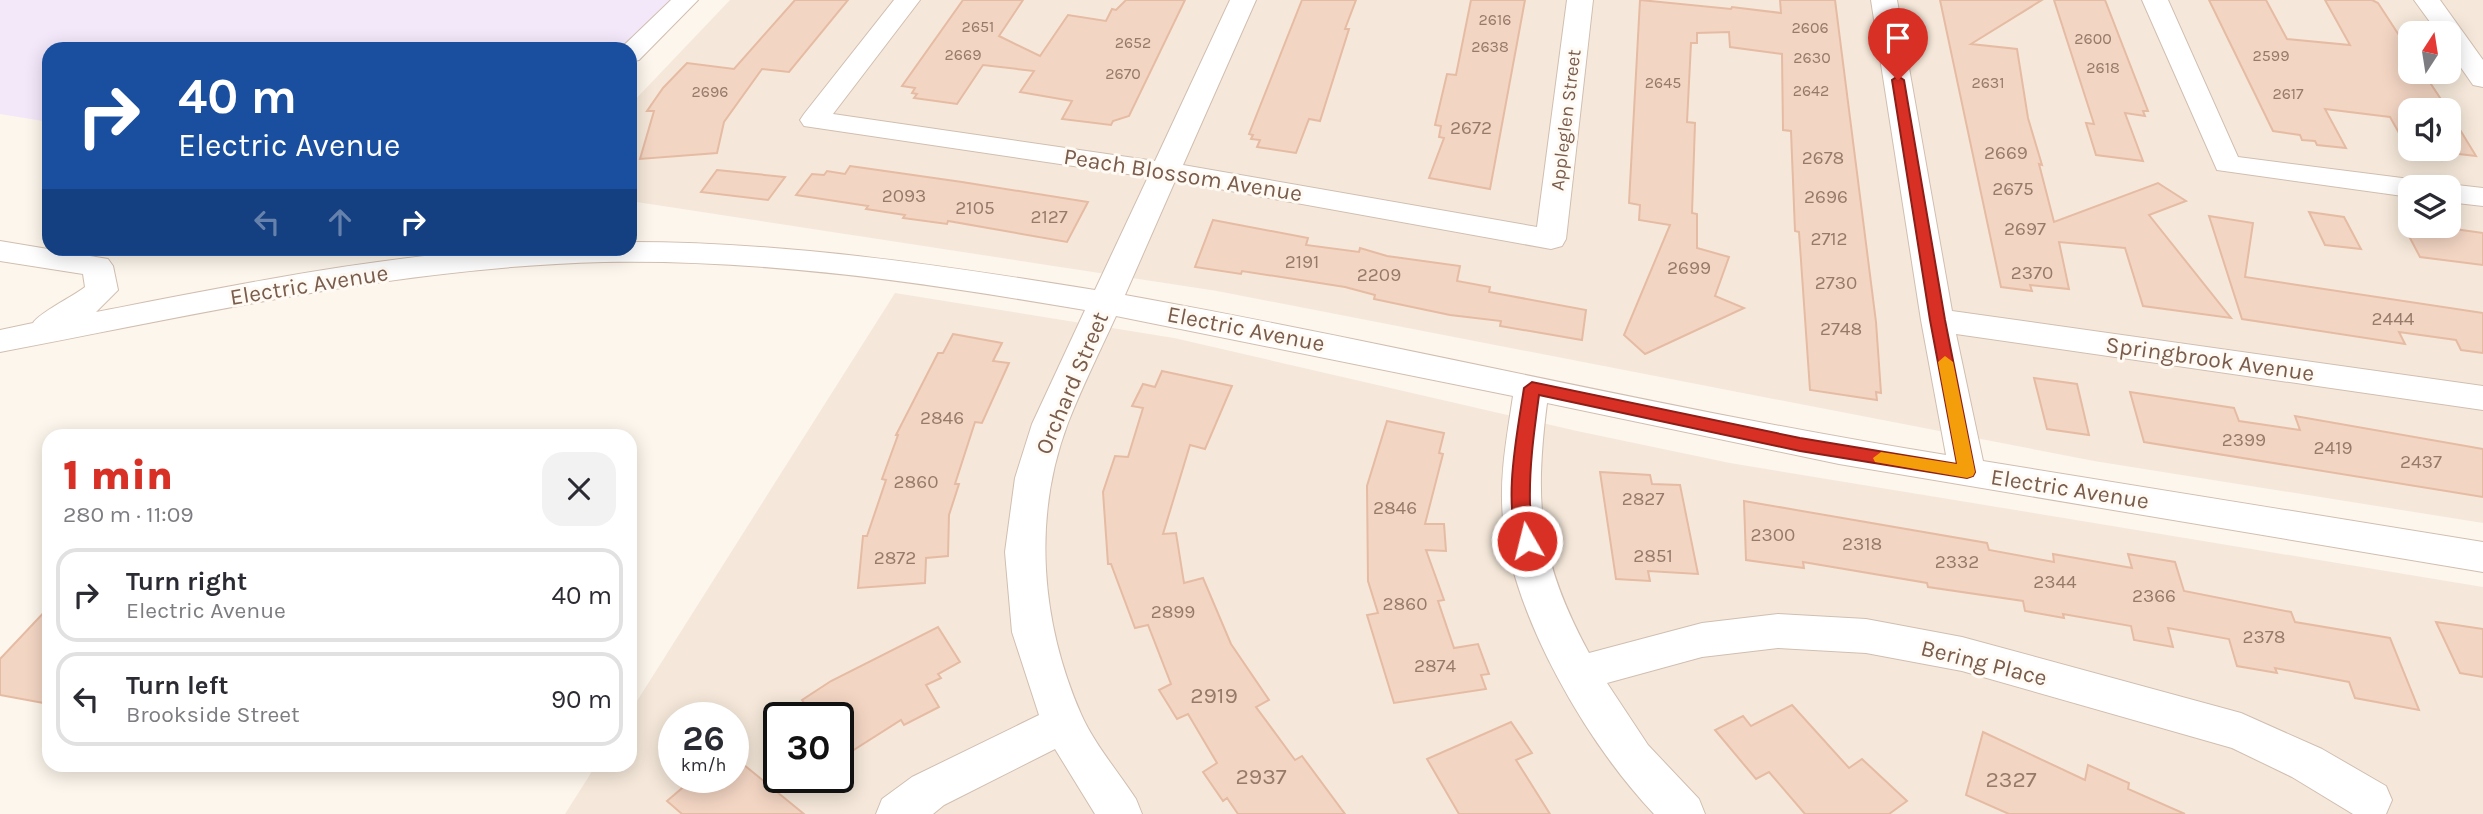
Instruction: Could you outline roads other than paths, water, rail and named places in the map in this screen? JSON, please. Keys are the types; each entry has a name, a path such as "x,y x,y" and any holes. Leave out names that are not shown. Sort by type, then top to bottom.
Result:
{"street":[{"path":"637,47 685,0"},
{"name":"Peach Blossom Avenue","path":"907,0 814,120 1286,190 1551,239"},
{"name":"Orchard Street","path":"1120,814 1063,724 1032,632 1024,552 1033,478 1047,435 1243,0"},
{"name":"Appleglen Street","path":"1551,239 1580,0"},
{"path":"1884,0 1937,320 1967,472"},
{"path":"2155,0 2227,164 2398,186"},
{"path":"2427,0 2483,79"},
{"path":"2461,194 2483,197"},
{"path":"0,251 97,266 102,290 77,310 11,339"},
{"name":"Electric Avenue","path":"637,253 791,257 896,268 1242,327 1800,444 2483,557"},
{"name":"Electric Avenue","path":"11,339 470,256"},
{"name":"Springbrook Avenue","path":"1937,320 2483,398"},
{"path":"1532,388 1520,471 1522,520 1536,584 1579,673 1628,752 1683,814"},
{"name":"Bering Place","path":"1579,673 1702,640 1778,631 1866,636 1962,654 2241,732 2307,763 2370,800"},
{"path":"898,814 928,791 1063,724"}]}
